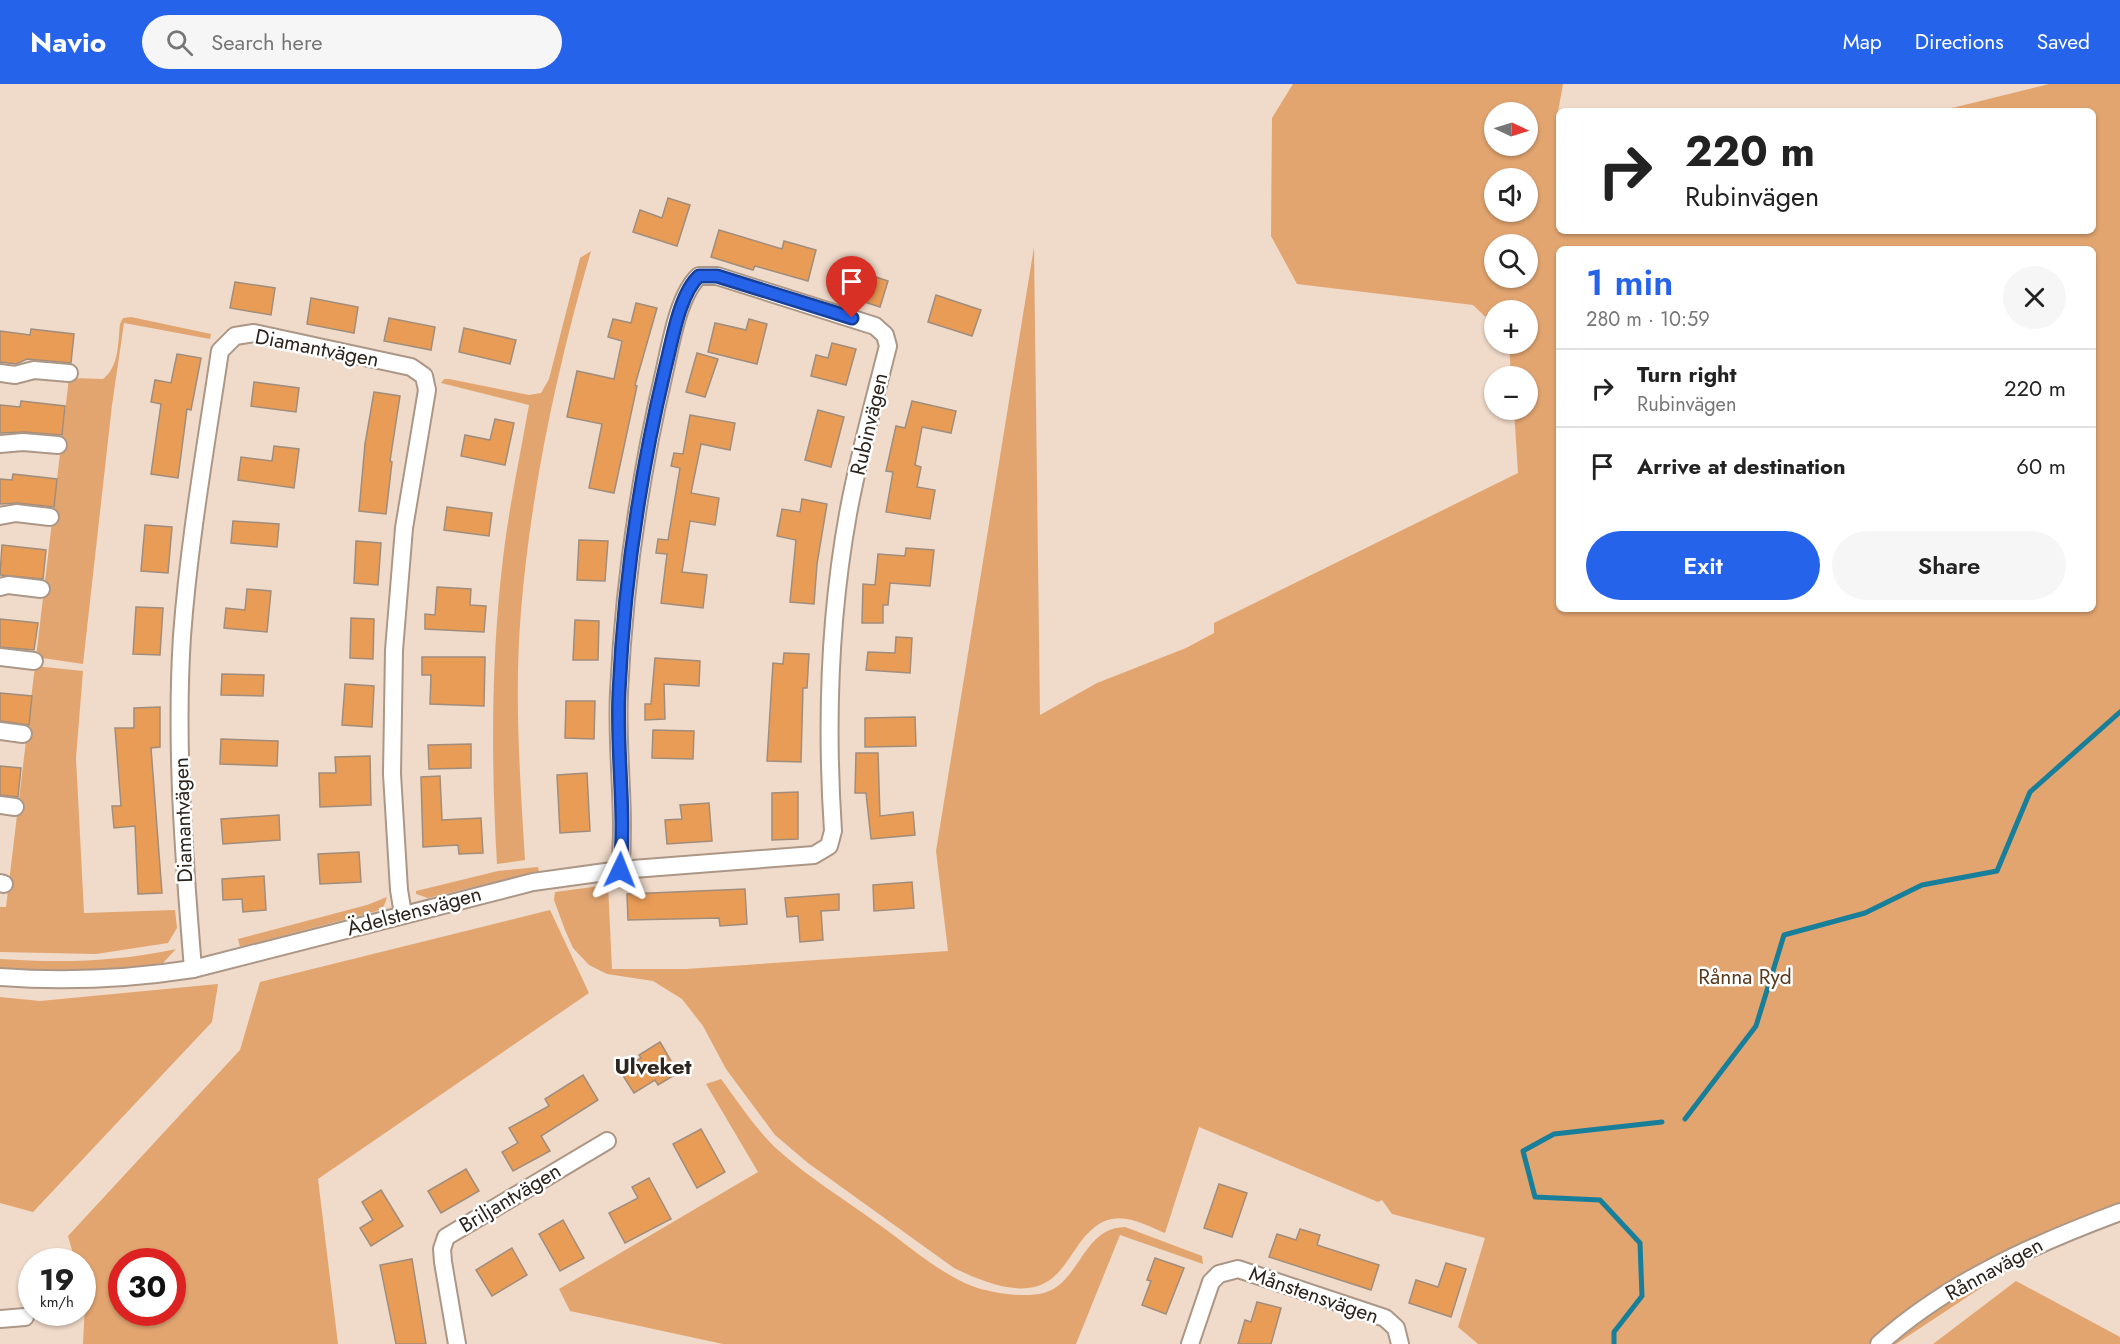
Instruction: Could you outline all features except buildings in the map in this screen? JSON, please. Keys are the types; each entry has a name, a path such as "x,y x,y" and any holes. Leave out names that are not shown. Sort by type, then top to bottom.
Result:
{"street":[{"name":"Rubinvägen","path":"620,870 619,694 634,532 653,419 671,342 689,285 699,276 717,276 875,326 885,335 888,346 848,514 834,613 829,718 833,831 829,846"},
{"name":"Diamantvägen","path":"193,969 185,885 180,748 182,636 199,493 220,351 235,336 254,333 411,367 423,376 427,390 404,528 394,650 392,774 399,890 403,914"},
{"path":"0,373 15,375 34,370 69,373"},
{"path":"0,444 23,442 58,445"},
{"path":"0,516 16,513 50,517"},
{"path":"0,587 8,585 41,589"},
{"path":"0,657 34,661"},
{"path":"0,731 23,734"},
{"name":"Ädelstensvägen","path":"0,977 96,980 193,969 532,882 620,870 814,855 829,846"},
{"name":"Briljantvägen","path":"457,1344 443,1262 442,1249 446,1237 607,1141"},
{"name":"Rånnavägen","path":"1879,1344 1895,1329 1968,1280 2054,1237 2120,1212"},
{"name":"Månstensvägen","path":"1190,1344 1211,1282 1219,1274 1238,1269 1385,1318 1396,1328 1400,1344"},
{"path":"0,1319 18,1318"}],"green space":[{"name":"Rånna Ryd","path":"1293,84 1563,84 1559,108 1556,108 1556,234 2096,234 2096,108 1952,108 2049,84 2120,84 2120,1220 2058,1237 1896,1344 1478,1344 1458,1327 1485,1238 1392,1214 1382,1200 1378,1202 1199,1127 1165,1233 1132,1220 1119,1218 1107,1220 1088,1233 1051,1279 1028,1288 1002,1286 954,1268 808,1163 775,1135 726,1069 703,1026 682,999 653,981 607,974 589,965 573,948 554,900 555,892 608,885 612,969 686,969 948,951 936,851 1034,247 1040,715 1097,683 1186,648 1214,633 1214,623 1518,473 1515,420 1538,420 1538,366 1510,366 1510,354 1538,354 1538,300 1484,300 1484,315 1473,305 1297,284 1271,236 1272,118"},
{"path":"591,251 567,340 547,430 525,566 519,642 518,705 525,860 497,864 493,749 496,634 505,539 529,405 441,383 444,379 449,379 529,395 541,393 549,379 580,258"},
{"path":"131,317 211,334 210,339 124,323 112,405 83,664 36,657 69,378 103,379 115,361 120,324 123,318"},
{"path":"35,666 83,671 76,758 84,913 175,910 177,928 168,943 96,954 0,952 0,907 6,907"},
{"path":"538,867 539,871 428,898 416,894 416,891 498,871"},
{"path":"387,897 384,906 377,911 240,947 238,939 367,905"},
{"path":"550,910 589,993 318,1179 338,1344 83,1344 84,1326 96,1326 96,1248 71,1248 68,1236 240,1050 260,982"},
{"path":"176,949 163,963 146,966 67,971 0,968 0,959 88,960 132,957"},
{"path":"218,984 212,1022 33,1212 0,1203 0,997 40,1001"},
{"path":"721,1079 762,1134 790,1160 936,1267 972,1286 1007,1294 1044,1293 1056,1287 1066,1278 1099,1236 1125,1227 1202,1256 1203,1264 1120,1235 1076,1344 723,1344 570,1311 559,1289 758,1172 706,1084"},
{"path":"2016,1281 2120,1337 2120,1344 1933,1344"}],"waterway":[{"path":"1685,1119 1756,1026 1784,935 1865,913 1922,885 1997,871 2030,792 2120,712"},
{"path":"1614,1344 1614,1332 1642,1296 1640,1243 1600,1200 1535,1197 1523,1151 1554,1134 1662,1122"}],"district":[{"name":"Ulveket","path":"653,1066"}],"route":[{"path":"620,870 622,852 619,694 624,615 634,532 653,419 671,342 689,285 699,276 717,276 852,318"}]}
